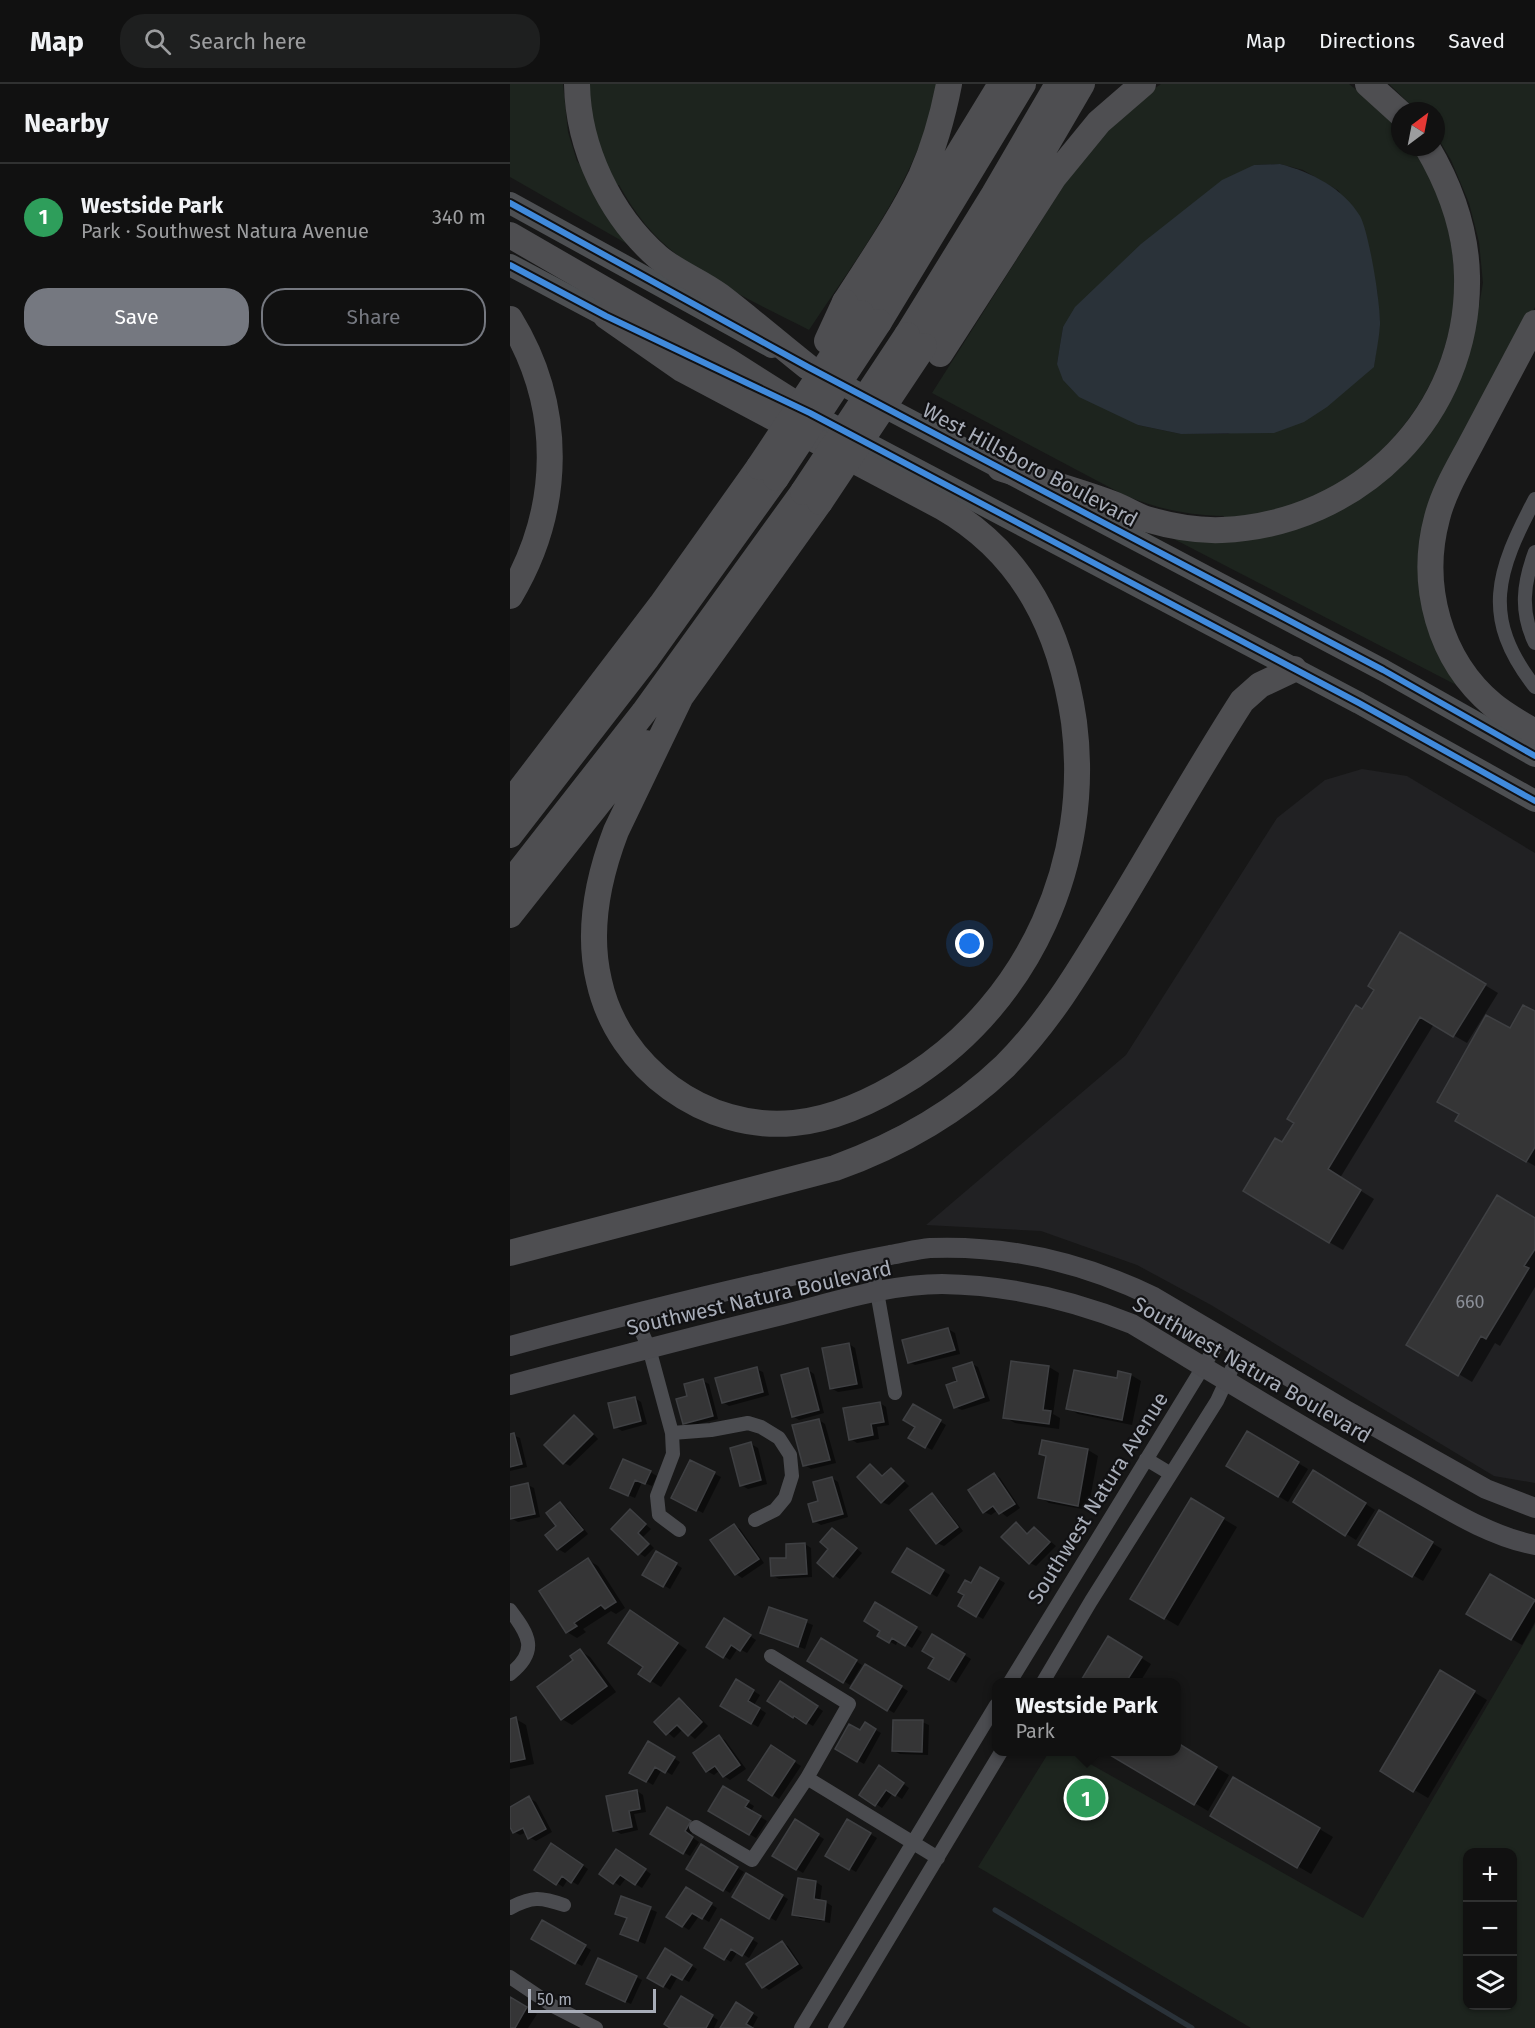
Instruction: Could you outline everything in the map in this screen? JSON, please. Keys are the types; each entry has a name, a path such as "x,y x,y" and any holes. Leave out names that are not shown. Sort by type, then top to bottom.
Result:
{"highway":[{"path":"577,84 582,124 595,167 615,205 634,232 659,258 718,294 808,367"},
{"path":"862,312 921,176 940,122 949,84"},
{"path":"510,803 661,605 767,473 1000,84"},
{"path":"510,835 647,658 767,473 862,312 1023,84"},
{"path":"924,345 988,205 1058,84"},
{"path":"510,915 681,696 812,497 857,449 1009,209 1082,84"},
{"path":"510,883 812,497 924,345 1059,170 1099,122 1143,84"},
{"path":"1368,84 1391,105"},
{"path":"1000,468 1115,505 1146,519 1204,530 1243,528 1284,520 1343,496 1374,475 1401,450 1435,404 1452,364 1464,314 1467,274 1458,217 1445,181 1432,156"},
{"path":"510,235 728,362 801,415"},
{"path":"606,316 682,369 972,525 1003,553 1028,587 1048,625 1061,661 1071,705 1077,780 1069,854 1049,914 1006,989 974,1026 939,1058 918,1073 856,1107 813,1120 793,1123 757,1122 723,1115 686,1098 650,1071 628,1045 610,1016 598,981 595,955 594,927 599,889 620,823 681,696"},
{"path":"510,319 534,367 544,400 550,455 550,475 539,531 526,568 510,596"},
{"path":"1535,323 1448,488 1437,520 1431,570 1437,619 1457,662 1474,686 1495,707 1535,732"},
{"path":"510,1253 835,1168 908,1138 968,1098 1022,1048 1055,1007 1242,701 1260,685 1294,669"}],"main road":[{"name":"West Hillsboro Boulevard","path":"510,203 808,367 1383,670 1535,756"},
{"path":"510,265 1294,669 1535,801"}],"street":[{"path":"1535,499 1504,565 1499,593 1500,618 1507,643 1520,668 1535,687"},
{"path":"1535,552 1528,572 1524,613 1535,643"},
{"name":"Southwest Natura Boulevard","path":"510,1346 633,1313 871,1258 929,1248 990,1250 1035,1256 1078,1266 1121,1281 1154,1297 1344,1409 1476,1483 1535,1508"},
{"path":"871,1258 895,1393"},
{"name":"Southwest Natura Boulevard","path":"510,1385 878,1290 941,1284 992,1288 1060,1299 1132,1324 1348,1454 1457,1514 1502,1535 1535,1545"},
{"path":"633,1313 649,1348 672,1433 673,1454 657,1496 659,1515 679,1530"},
{"name":"Southwest Natura Avenue","path":"1013,1678 1222,1336"},
{"path":"1045,1678 1217,1401 1242,1347"},
{"path":"672,1433 748,1424 761,1427 778,1438 790,1455 792,1476 785,1498 775,1510 755,1520"},
{"path":"1146,1459 1171,1474"},
{"path":"510,1610 526,1631 530,1650 521,1665 510,1674"},
{"path":"696,1827 752,1860 807,1778 849,1704 771,1656"},
{"path":"801,2028 992,1713"},
{"path":"835,2028 999,1756"},
{"path":"807,1778 938,1858"},
{"path":"510,1908 532,1898 548,1899 564,1905"},
{"path":"510,1977 553,2006 596,2028"}],"shaded area":[{"path":"510,84 563,84 568,132 577,161 591,176 629,245 510,177"},
{"path":"585,84 938,84 929,118 903,182 867,243 809,330 700,272 662,242 645,224 619,185 613,187 601,163"},
{"path":"1161,84 1349,84 1391,119 1391,156 1419,156 1430,174 1446,221 1453,260 1454,298 1448,334 1437,369 1420,402 1398,432 1372,459 1328,491 1270,512 1224,521 1224,516 1185,513 1124,495 932,393 1078,163 1116,120","holes":["1280,164 1303,170 1339,191 1377,290 1380,323 1374,366 1228,434 1181,434 1138,425 1057,364 1063,327 1254,165"]},
{"path":"1389,84 1535,84 1535,307 1423,553 1466,690 1168,536 1331,513 1460,374 1474,335 1483,283 1479,242 1469,203 1445,150 1445,102 1408,102"},
{"path":"1280,164 1325,182 1345,197 1360,216 1371,253 1379,302 1380,325 1374,367 1327,407 1304,422 1274,433 1181,434 1138,425 1079,397 1063,380 1057,364 1063,327 1075,307 1141,244 1222,180 1254,165"},
{"path":"1362,769 1407,776 1535,853 1535,1483 1494,1476 1211,1305 1137,1265 1041,1231 926,1225 1126,1055 1277,818 1325,780"},
{"path":"1535,1624 1535,2028 1251,2028 978,1867 1047,1756 1076,1756 1363,1918"}],"building":[{"path":"1400,932 1486,984 1453,1037 1420,1017 1328,1169 1361,1190 1329,1243 1243,1191 1275,1138 1282,1142 1294,1123 1287,1119 1356,1005 1362,1009 1374,990 1368,986"},
{"path":"1523,1005 1535,1011 1535,1147 1526,1162 1455,1121 1459,1114 1437,1102 1486,1015 1510,1028"},
{"path":"1497,1195 1535,1218 1535,1249 1524,1266 1529,1268 1486,1339 1481,1336 1458,1376 1406,1345"},
{"path":"948,1328 955,1350 908,1363 902,1340"},
{"path":"849,1343 857,1384 830,1389 822,1348"},
{"path":"1011,1361 1049,1366 1043,1410 1051,1411 1049,1424 1003,1418"},
{"path":"972,1362 984,1397 954,1408 946,1385 957,1381 953,1368"},
{"path":"757,1367 763,1392 722,1403 715,1378"},
{"path":"808,1368 819,1410 792,1417 781,1375"},
{"path":"1074,1370 1117,1378 1118,1371 1131,1374 1122,1420 1066,1409"},
{"path":"703,1379 713,1416 683,1424 676,1399 687,1396 684,1384"},
{"path":"635,1397 641,1421 614,1428 608,1403"},
{"path":"880,1402 884,1422 871,1424 873,1435 849,1440 843,1408"},
{"path":"913,1404 941,1420 925,1448 908,1438 915,1427 903,1420"},
{"path":"574,1415 593,1434 563,1464 544,1445"},
{"path":"819,1419 830,1460 803,1466 792,1425"},
{"path":"1247,1431 1299,1462 1278,1497 1226,1466"},
{"path":"514,1433 522,1464 510,1467 510,1434"},
{"path":"1042,1440 1088,1449 1078,1506 1038,1498 1046,1456 1039,1454"},
{"path":"751,1442 761,1480 740,1486 730,1448"},
{"path":"623,1459 651,1471 645,1484 635,1480 628,1496 610,1488"},
{"path":"690,1460 715,1472 696,1511 671,1498"},
{"path":"870,1464 882,1476 891,1468 904,1481 881,1503 857,1477"},
{"path":"1313,1470 1366,1503 1345,1536 1293,1502"},
{"path":"994,1473 1015,1504 999,1514 993,1506 983,1513 968,1490"},
{"path":"832,1477 843,1514 813,1522 808,1504 818,1501 813,1482"},
{"path":"528,1483 535,1514 510,1519 510,1487"},
{"path":"932,1493 958,1527 936,1544 910,1510"},
{"path":"1191,1498 1224,1518 1164,1619 1130,1599"},
{"path":"560,1502 583,1530 557,1550 545,1535 556,1526 546,1513"},
{"path":"630,1509 646,1524 638,1533 649,1544 638,1555 611,1529"},
{"path":"1379,1510 1433,1542 1412,1577 1358,1545"},
{"path":"1016,1522 1027,1534 1034,1527 1050,1542 1029,1564 1001,1537"},
{"path":"734,1524 759,1559 735,1575 710,1540"},
{"path":"832,1528 857,1548 833,1577 817,1563 828,1549 820,1542"},
{"path":"805,1543 807,1574 771,1576 770,1558 786,1558 786,1544"},
{"path":"907,1548 944,1570 930,1594 892,1572"},
{"path":"656,1551 677,1563 663,1587 642,1575"},
{"path":"588,1558 616,1602 605,1609 601,1605 574,1623 577,1626 566,1633 539,1591"},
{"path":"980,1567 999,1578 976,1617 958,1606 964,1595 958,1592 965,1580 971,1583"},
{"path":"1490,1574 1535,1600 1511,1640 1466,1614"},
{"path":"875,1602 917,1627 905,1646 892,1638 889,1643 877,1636 880,1631 864,1621"},
{"path":"769,1607 807,1620 798,1647 760,1633"},
{"path":"630,1610 678,1643 650,1682 638,1674 643,1667 608,1643"},
{"path":"724,1618 751,1635 740,1651 731,1645 723,1658 706,1647"},
{"path":"932,1634 965,1654 949,1680 928,1668 934,1658 922,1651"},
{"path":"1108,1636 1142,1657 1129,1678 1082,1678"},
{"path":"821,1638 857,1660 843,1683 807,1661"},
{"path":"580,1649 607,1686 561,1720 537,1687 573,1660 570,1656"},
{"path":"865,1664 902,1686 887,1711 850,1688"},
{"path":"1440,1670 1475,1691 1413,1792 1380,1771"},
{"path":"736,1679 754,1690 748,1701 760,1708 751,1724 720,1706"},
{"path":"780,1681 818,1706 806,1724 767,1701"},
{"path":"679,1698 702,1722 688,1736 677,1725 666,1735 654,1722"},
{"path":"516,1717 525,1759 510,1762 510,1719"},
{"path":"893,1720 923,1720 922,1752 892,1751"},
{"path":"865,1722 876,1729 857,1762 835,1749 849,1724 860,1730"},
{"path":"719,1735 740,1765 723,1777 715,1766 706,1772 693,1753"},
{"path":"648,1741 675,1757 665,1773 655,1767 646,1782 629,1773"},
{"path":"771,1745 795,1761 772,1796 748,1780"},
{"path":"1181,1745 1217,1767 1194,1805 1112,1756 1181,1756"},
{"path":"879,1765 904,1783 895,1796 886,1790 875,1806 859,1795"},
{"path":"1233,1777 1320,1828 1297,1868 1210,1816"},
{"path":"723,1786 749,1801 745,1807 761,1816 749,1835 708,1811"},
{"path":"637,1790 640,1809 629,1811 632,1827 613,1831 606,1796"},
{"path":"529,1796 546,1829 528,1839 523,1828 513,1833 510,1827 510,1807"},
{"path":"667,1807 691,1821 685,1831 693,1837 683,1854 650,1834"},
{"path":"795,1819 819,1834 796,1870 772,1856"},
{"path":"847,1819 871,1833 849,1870 825,1856"},
{"path":"551,1843 583,1865 571,1883 562,1876 556,1885 534,1870"},
{"path":"701,1844 738,1867 723,1891 686,1869"},
{"path":"616,1849 646,1869 635,1885 620,1875 613,1884 599,1874"},
{"path":"746,1873 783,1895 769,1919 732,1897"},
{"path":"798,1878 816,1881 814,1899 826,1901 824,1920 792,1915"},
{"path":"686,1887 712,1903 702,1919 692,1913 682,1927 666,1917"},
{"path":"621,1896 651,1907 638,1941 620,1934 627,1918 615,1914"},
{"path":"721,1919 753,1938 742,1956 731,1949 724,1960 704,1948"},
{"path":"542,1920 586,1945 575,1964 531,1939"},
{"path":"782,1941 798,1964 762,1988 746,1964"},
{"path":"665,1948 692,1965 682,1980 671,1974 663,1987 647,1978"},
{"path":"598,1958 637,1976 625,2002 586,1984"},
{"path":"681,1996 713,2015 706,2028 670,2028 664,2024"},
{"path":"510,1997 527,2007 515,2028 510,2028"},
{"path":"736,2002 753,2013 746,2024 753,2028 720,2028"}],"waterway":[{"path":"995,1910 1192,2028"}],"cycle path":[{"path":"510,203 808,367 1383,670 1535,756"},
{"path":"510,265 606,316 810,413 1359,703 1535,801"}],"place":[{"name":"Westside Park","path":"1086,1798"}]}
